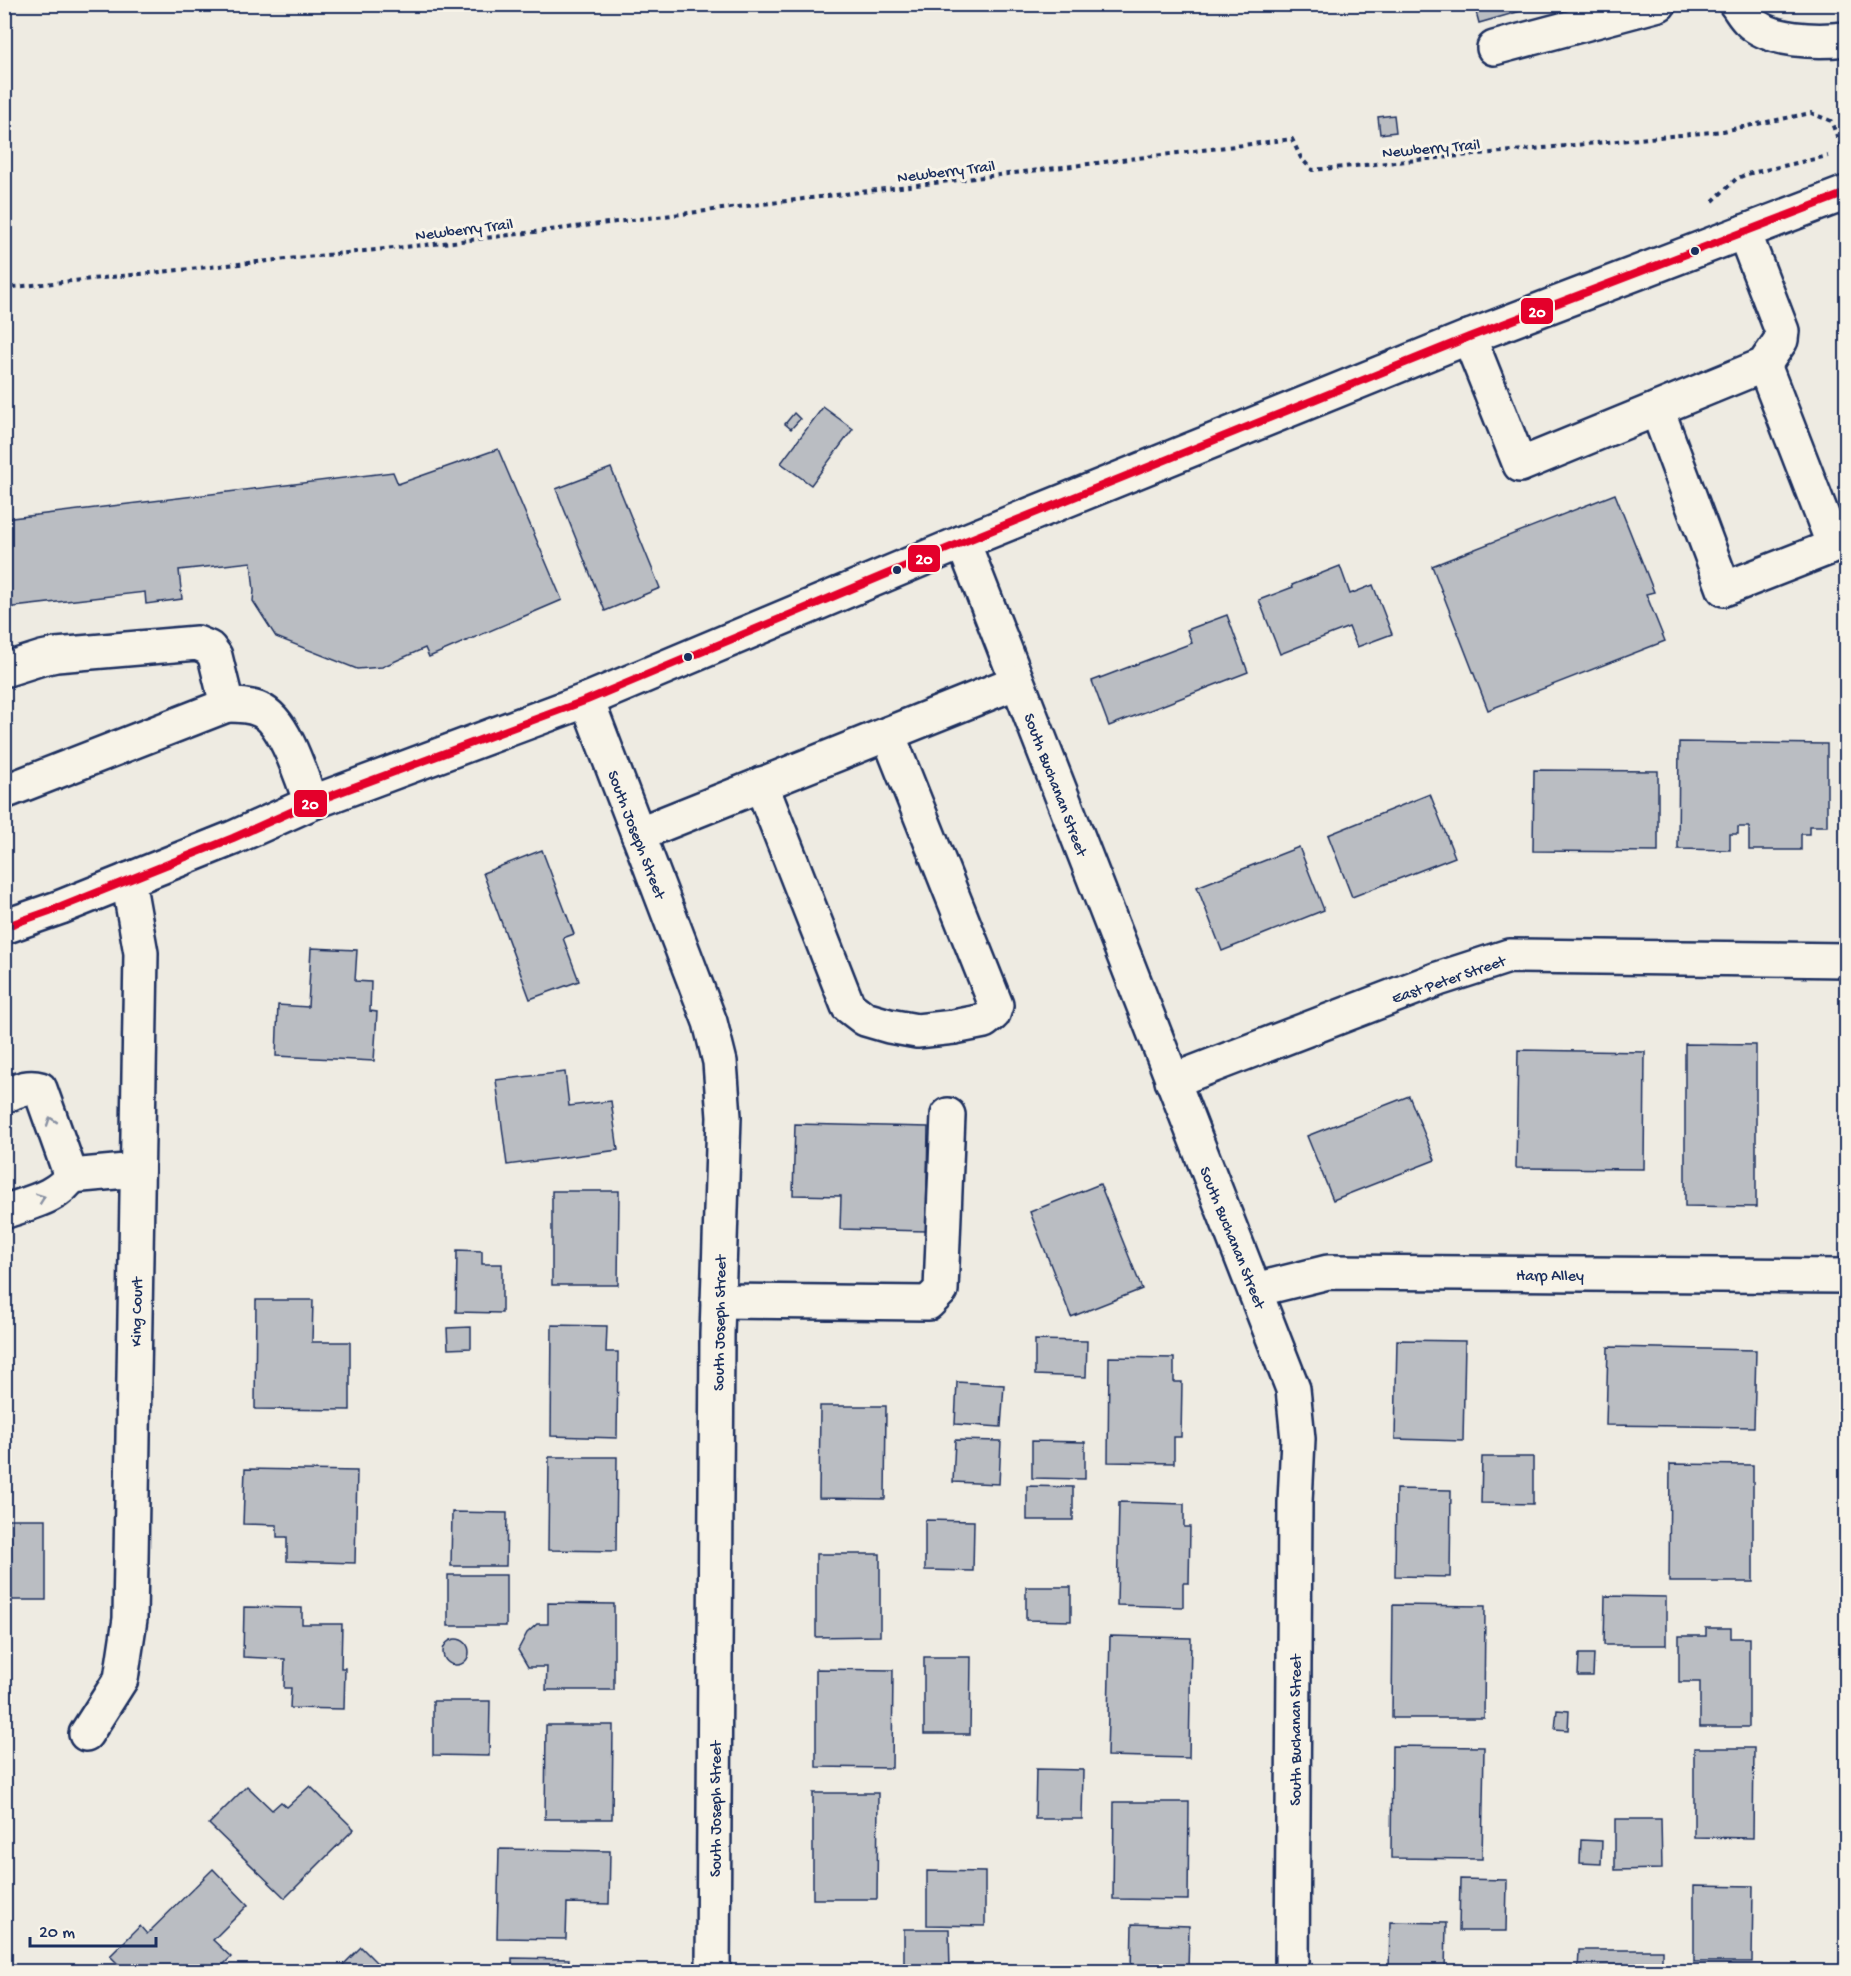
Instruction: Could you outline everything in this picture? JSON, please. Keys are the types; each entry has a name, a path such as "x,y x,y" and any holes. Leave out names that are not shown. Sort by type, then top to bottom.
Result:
{"street":[{"path":"1494,48 1659,4"},
{"path":"1736,4 1748,21 1779,37 1828,41 1846,39"},
{"path":"4,927 61,907 233,838 311,803 587,700 963,542 1469,337 1846,193"},
{"path":"1469,337 1520,465 1764,364 1781,340 1782,331 1744,232"},
{"path":"1657,409 1724,589 1834,546 1764,364"},
{"name":"South Buchanan Street","path":"963,542 1293,1389 1298,1438 1295,1514 1292,1971"},
{"path":"4,670 56,656 197,643 209,648 215,656 228,705"},
{"path":"638,834 1017,682"},
{"name":"South Joseph Street","path":"587,700 710,1022 720,1062 724,1117 718,1301 713,1971"},
{"path":"4,792 228,705 262,710 276,726 286,739 311,803"},
{"path":"761,784 848,1006 865,1019 917,1030 954,1027 984,1021 993,1014 996,1005 888,734"},
{"name":"King Court","path":"86,1734 121,1679 130,1619 141,953 128,880"},
{"name":"East Peter Street","path":"1172,1081 1438,979 1509,956 1846,960"},
{"path":"4,1096 24,1088 40,1089 71,1176"},
{"path":"718,1301 928,1303 941,1290 948,1115"},
{"path":"71,1176 137,1170"},
{"path":"4,1212 57,1192 65,1186 71,1176"},
{"name":"Harp Alley","path":"1255,1290 1328,1272 1846,1276"}],"path":[{"name":"Newberry Trail","path":"4,288 465,240 1292,140 1301,158 1312,170 1723,131 1811,113 1831,121 1846,159"}],"building":[{"path":"1474,4 1545,4 1479,23"},
{"path":"1394,115 1396,132 1380,134 1378,117"},
{"path":"823,407 853,429 811,485 781,463"},
{"path":"794,413 800,419 791,429 785,424"},
{"path":"498,449 562,600 429,657 425,648 382,667 357,669 276,637 253,601 251,562 179,570 182,599 146,604 145,592 5,608 6,621 4,621 4,519 393,472 398,484"},
{"path":"611,468 660,588 605,611 556,489"},
{"path":"1615,494 1654,592 1646,594 1665,641 1488,710 1432,566"},
{"path":"1340,566 1350,594 1373,585 1392,634 1357,647 1349,627 1280,654 1259,600"},
{"path":"1227,615 1248,672 1109,726 1092,681 1192,643 1187,630"},
{"path":"1679,742 1827,744 1827,826 1809,826 1809,834 1801,834 1801,850 1749,850 1749,827 1738,827 1738,834 1730,834 1730,850 1678,849"},
{"path":"1534,770 1658,771 1658,852 1533,851"},
{"path":"1430,794 1455,857 1352,897 1328,835"},
{"path":"1299,847 1324,910 1222,951 1197,887"},
{"path":"542,850 574,934 563,938 579,981 530,999 483,873"},
{"path":"311,948 357,950 355,981 371,982 370,1011 377,1012 374,1061 276,1056 278,1005 308,1007"},
{"path":"1685,1044 1756,1045 1756,1207 1685,1206"},
{"path":"1518,1050 1645,1052 1644,1169 1516,1168"},
{"path":"565,1072 569,1106 611,1101 618,1150 507,1165 496,1080"},
{"path":"1409,1096 1435,1160 1333,1200 1307,1136"},
{"path":"795,1124 928,1127 926,1231 840,1229 841,1196 793,1195"},
{"path":"1100,1184 1142,1289 1071,1317 1030,1212"},
{"path":"552,1191 619,1191 618,1285 552,1285"},
{"path":"457,1250 482,1251 482,1264 502,1264 502,1313 456,1312"},
{"path":"256,1300 313,1300 312,1342 350,1342 350,1410 255,1409"},
{"path":"552,1325 607,1326 606,1352 618,1352 617,1438 551,1436"},
{"path":"471,1327 471,1348 448,1349 447,1328"},
{"path":"1035,1340 1087,1341 1086,1377 1035,1375"},
{"path":"1397,1340 1465,1341 1463,1441 1395,1439"},
{"path":"1608,1347 1756,1350 1754,1427 1606,1425"},
{"path":"1109,1357 1174,1358 1174,1382 1182,1382 1181,1437 1174,1437 1174,1463 1108,1462"},
{"path":"957,1382 1004,1385 1001,1427 955,1424"},
{"path":"820,1406 886,1406 885,1499 819,1498"},
{"path":"955,1440 1001,1441 999,1484 953,1482"},
{"path":"1032,1441 1085,1442 1085,1479 1032,1478"},
{"path":"549,1457 617,1457 616,1551 548,1550"},
{"path":"1482,1457 1533,1457 1533,1504 1481,1503"},
{"path":"1670,1464 1753,1465 1753,1582 1669,1582"},
{"path":"245,1469 357,1471 355,1563 287,1561 287,1537 277,1537 277,1525 243,1524"},
{"path":"1027,1486 1073,1487 1073,1520 1027,1520"},
{"path":"1396,1489 1451,1490 1450,1577 1395,1576"},
{"path":"1119,1502 1184,1504 1184,1527 1190,1527 1189,1583 1183,1583 1183,1607 1117,1605"},
{"path":"452,1512 507,1513 506,1566 451,1566"},
{"path":"4,1519 46,1519 46,1600 4,1600"},
{"path":"925,1520 974,1521 973,1571 925,1570"},
{"path":"816,1554 880,1554 880,1636 816,1637"},
{"path":"448,1575 506,1575 506,1626 448,1626"},
{"path":"1026,1587 1071,1587 1071,1621 1026,1620"},
{"path":"1605,1596 1666,1597 1666,1645 1604,1645"},
{"path":"548,1603 614,1604 614,1690 546,1690 547,1667 528,1667 518,1650 527,1633 537,1624 548,1624"},
{"path":"1393,1605 1485,1606 1484,1718 1392,1718"},
{"path":"244,1607 302,1608 302,1624 342,1624 341,1668 345,1668 344,1709 290,1708 291,1688 284,1688 285,1659 243,1657"},
{"path":"1706,1628 1731,1628 1731,1638 1749,1638 1749,1727 1700,1727 1700,1682 1679,1682 1679,1636 1706,1636"},
{"path":"1110,1636 1191,1638 1189,1758 1107,1756"},
{"path":"456,1639 465,1643 469,1652 465,1661 456,1665 447,1661 443,1652 447,1643"},
{"path":"1579,1654 1594,1654 1593,1676 1578,1676"},
{"path":"924,1657 971,1657 970,1734 924,1734"},
{"path":"816,1669 893,1670 892,1768 816,1767"},
{"path":"433,1701 490,1701 489,1756 433,1755"},
{"path":"1557,1710 1569,1711 1568,1730 1555,1729"},
{"path":"546,1725 613,1725 612,1819 545,1819"},
{"path":"1392,1746 1484,1747 1482,1859 1391,1858"},
{"path":"1694,1748 1754,1748 1753,1838 1694,1837"},
{"path":"1036,1769 1083,1770 1082,1819 1035,1819"},
{"path":"247,1786 272,1810 281,1802 287,1807 310,1786 354,1829 285,1898 209,1824"},
{"path":"813,1793 878,1793 877,1899 813,1899"},
{"path":"1114,1802 1189,1802 1188,1900 1113,1899"},
{"path":"1615,1819 1661,1819 1662,1869 1615,1870"},
{"path":"1581,1840 1602,1841 1601,1864 1580,1863"},
{"path":"499,1849 610,1851 609,1904 567,1903 566,1939 497,1938"},
{"path":"213,1869 248,1905 213,1940 231,1957 216,1972 126,1972 110,1956 140,1926 147,1934"},
{"path":"927,1871 985,1872 985,1926 927,1925"},
{"path":"1460,1879 1507,1880 1506,1931 1459,1931"},
{"path":"1694,1885 1753,1886 1752,1962 1694,1962"},
{"path":"1390,1922 1446,1923 1445,1972 1389,1972"},
{"path":"1132,1924 1189,1926 1188,1972 1131,1972"},
{"path":"904,1929 949,1929 950,1972 904,1972"},
{"path":"361,1947 383,1969 381,1972 348,1972 342,1966"},
{"path":"1579,1950 1662,1950 1662,1972 1578,1972"},
{"path":"512,1958 569,1959 568,1972 512,1972"}],"transit line":[{"name":"20","path":"4,927 61,907 233,838 311,803 587,700 963,542 1469,337 1846,193"}]}
